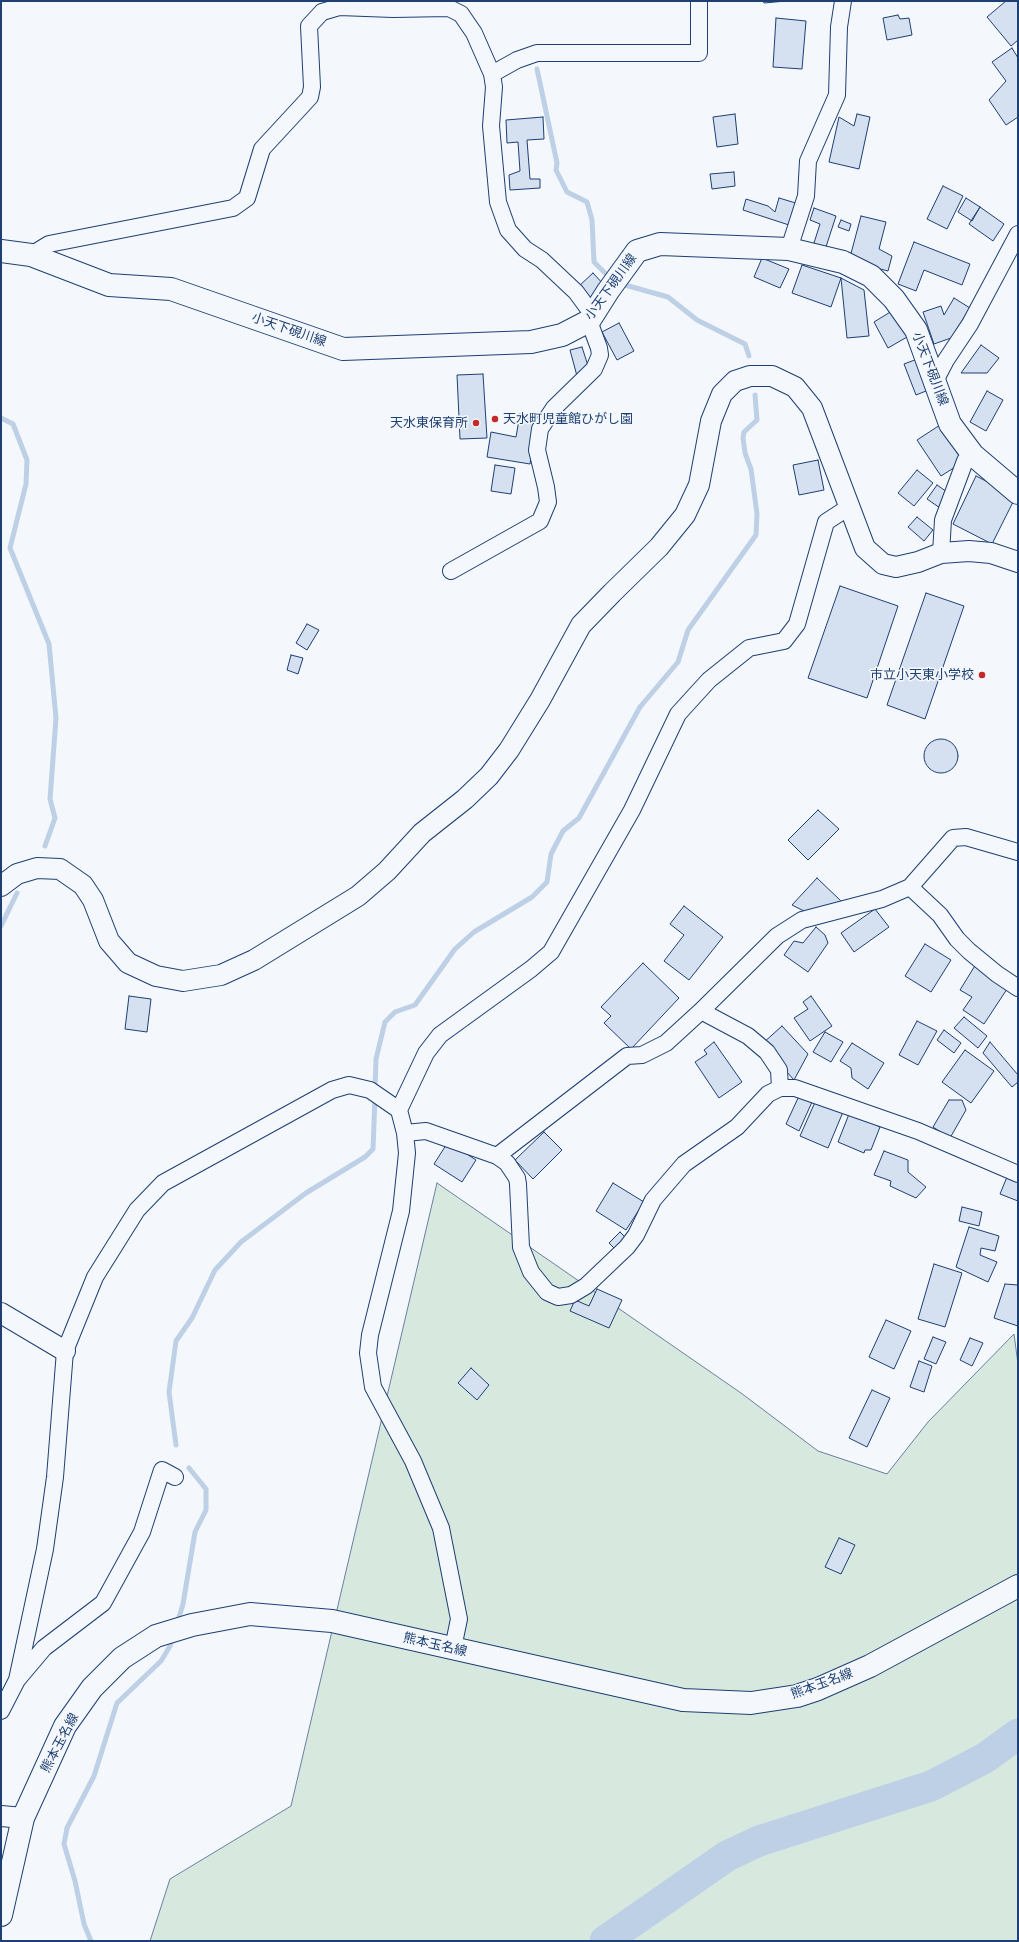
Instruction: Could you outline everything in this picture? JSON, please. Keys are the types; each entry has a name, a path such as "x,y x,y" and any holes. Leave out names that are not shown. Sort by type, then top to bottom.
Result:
{"main road":[{"name":"小天下硯川線","path":"1,251 31,255 109,285 171,289 343,348 531,342 562,335 591,318 636,251 660,244 789,249 843,262 871,276 894,299 916,330 950,424 972,455 1018,494"},
{"name":"熊本玉名線","path":"1,1915 23,1818 65,1726 92,1688 122,1658 156,1636 192,1625 250,1614 332,1621 683,1700 751,1703 798,1696 818,1689 870,1666 1018,1586"}],"street":[{"path":"492,74 517,60 537,53 699,53 699,1"},
{"path":"789,249 806,196 808,161 837,95 839,27 844,1"},
{"path":"31,255 49,244 233,208 247,198 262,149 310,97 312,87 309,26 322,12 339,8 448,8 461,14 474,33 492,74 494,87 491,126 498,202 508,230 525,249 542,260 576,292 591,318 600,348 600,355 594,369 554,408 540,429 536,450 546,487 548,502 540,521 451,571"},
{"path":"935,381 946,360 970,324 1018,234"},
{"path":"1,886 16,874 37,868 60,869 83,885 93,900 109,941 128,963 156,976 183,981 221,975 254,960 358,896 386,871 422,833 466,799 489,776 509,750 540,700 581,625 659,547 685,515 700,485 711,421 722,394 735,381 750,376 772,376 795,387 812,408 865,548 883,564 896,567 918,562 941,553 969,551 991,553 1018,562"},
{"path":"941,553 943,520 965,461 972,455"},
{"path":"399,1110 426,1054 440,1035 531,969 551,952 632,810 678,714 708,680 749,648 784,641 797,624 826,522 849,507"},
{"path":"497,1156 627,1056 642,1055 666,1043 702,1012 777,936 802,920 882,899 910,887 953,838 966,838 1018,852"},
{"path":"910,887 940,915 957,939 969,951 997,974 1018,988"},
{"path":"702,1012 748,1036 767,1052 779,1070 780,1088"},
{"path":"17,1680 45,1549 55,1477 65,1351 95,1277 136,1210 163,1183 332,1090 349,1085 376,1093 399,1110 405,1133 407,1153 401,1211 370,1335 368,1353 372,1387 413,1461 440,1528 459,1619 453,1648"},
{"path":"405,1133 426,1131 497,1156 507,1163 517,1178 521,1247 531,1272 546,1292 558,1297 571,1295 586,1286 627,1247 636,1235 653,1200 684,1164 737,1126 768,1094 780,1088 795,1088 918,1131 1018,1174"},
{"path":"1,1313 22,1324 65,1351"},
{"path":"1,1711 17,1680 44,1648 103,1603 142,1532 162,1470 175,1478"},
{"path":"1,1816 23,1818"}],"shaded area":[{"path":"437,1183 741,1393 818,1451 887,1474 928,1422 1014,1334 1018,1364 1018,1941 150,1941 170,1879 291,1806"}],"building":[{"path":"763,1 786,1 764,3"},
{"path":"1006,1 1018,1 1018,40 1011,46 987,17"},
{"path":"898,15 900,19 909,18 912,35 887,40 883,18"},
{"path":"776,18 806,21 802,69 773,67"},
{"path":"1012,48 1018,58 1018,117 1006,125 989,100 1006,81 992,62"},
{"path":"735,114 738,144 717,147 713,117"},
{"path":"857,114 870,117 859,169 829,162 839,117 854,126"},
{"path":"543,117 544,139 527,140 530,179 540,179 540,188 510,190 509,175 520,171 518,142 507,143 506,120"},
{"path":"734,172 735,186 712,189 710,174"},
{"path":"943,186 963,196 947,229 927,219"},
{"path":"779,198 799,204 792,226 743,210 746,199 768,206 775,212"},
{"path":"966,198 980,207 972,221 958,212"},
{"path":"980,207 1004,224 993,241 969,224"},
{"path":"814,208 836,216 825,250 813,246 820,224 810,220"},
{"path":"861,216 886,222 879,249 892,256 888,271 849,261"},
{"path":"841,220 851,224 849,231 838,227"},
{"path":"914,242 970,264 962,285 924,270 916,291 898,284"},
{"path":"762,258 789,269 780,288 754,277"},
{"path":"802,265 841,278 831,307 792,293"},
{"path":"593,273 605,286 591,299 579,286"},
{"path":"841,278 864,290 869,336 847,338"},
{"path":"954,298 970,308 951,338 934,344 923,312 941,306 944,315"},
{"path":"892,311 907,337 888,348 874,322"},
{"path":"619,323 634,351 617,360 602,332"},
{"path":"981,345 999,358 987,373 961,373"},
{"path":"582,347 590,372 577,376 570,350"},
{"path":"920,358 931,389 916,395 904,364"},
{"path":"483,374 487,438 460,439 457,375"},
{"path":"987,391 1003,400 986,431 970,422"},
{"path":"520,414 538,417 530,464 487,457 491,432 516,437"},
{"path":"940,425 963,462 941,476 917,440"},
{"path":"818,460 824,490 799,495 793,465"},
{"path":"495,465 515,468 511,494 491,491"},
{"path":"917,470 933,483 914,506 898,493"},
{"path":"976,476 1016,496 992,544 953,524"},
{"path":"937,485 950,494 940,508 927,499"},
{"path":"917,517 933,530 924,541 908,527"},
{"path":"840,586 898,606 867,698 808,678"},
{"path":"926,593 964,606 925,719 887,705"},
{"path":"307,624 319,630 307,650 296,643"},
{"path":"291,655 303,658 298,674 287,670"},
{"path":"938,739 944,739 953,744 957,750 957,762 953,768 944,773 938,773 929,768 924,759 924,753 929,744"},
{"path":"818,810 839,829 808,860 788,840"},
{"path":"817,878 841,901 812,915 792,905"},
{"path":"684,906 723,937 689,980 664,961 684,935 670,924"},
{"path":"875,909 889,927 854,952 841,933"},
{"path":"816,927 825,935 828,943 808,972 784,955 794,941 803,943"},
{"path":"925,944 951,960 931,992 905,976"},
{"path":"643,963 679,998 631,1049 604,1023 611,1016 601,1007"},
{"path":"976,964 1009,986 984,1024 963,1010 972,997 960,990"},
{"path":"129,996 151,999 147,1032 125,1029"},
{"path":"811,996 832,1026 810,1041 794,1018 808,1009 803,1002"},
{"path":"964,1017 987,1036 978,1048 954,1028"},
{"path":"917,1021 937,1031 918,1065 899,1055"},
{"path":"782,1026 808,1054 794,1080 762,1044"},
{"path":"944,1030 961,1043 954,1053 937,1040"},
{"path":"825,1032 843,1042 831,1062 813,1052"},
{"path":"714,1042 742,1082 719,1098 695,1062 707,1054 704,1050"},
{"path":"990,1042 1018,1075 1018,1082 1012,1087 983,1053"},
{"path":"852,1043 884,1063 868,1089 852,1078 851,1068 840,1061"},
{"path":"965,1050 994,1071 971,1103 942,1082"},
{"path":"799,1096 812,1102 799,1131 786,1124"},
{"path":"816,1100 843,1112 828,1148 800,1136"},
{"path":"949,1100 962,1100 966,1110 950,1138 933,1127"},
{"path":"851,1109 878,1121 876,1125 880,1127 871,1150 865,1150 864,1153 838,1142"},
{"path":"544,1132 562,1150 533,1179 515,1160"},
{"path":"448,1142 476,1160 462,1182 434,1164"},
{"path":"884,1151 908,1160 908,1172 926,1187 916,1198 890,1186 891,1181 874,1175"},
{"path":"1007,1177 1018,1182 1018,1201 1000,1194"},
{"path":"613,1183 644,1202 626,1230 596,1211"},
{"path":"962,1207 982,1212 979,1226 959,1221"},
{"path":"969,1227 999,1236 995,1251 981,1248 980,1255 997,1262 988,1282 956,1267"},
{"path":"620,1232 626,1238 615,1249 609,1243"},
{"path":"934,1264 962,1273 945,1327 918,1319"},
{"path":"1005,1284 1018,1285 1018,1326 994,1318"},
{"path":"597,1289 622,1300 609,1328 570,1311 575,1300 589,1306"},
{"path":"886,1320 911,1331 894,1369 869,1357"},
{"path":"933,1337 946,1342 936,1364 924,1359"},
{"path":"970,1338 983,1343 972,1366 960,1360"},
{"path":"919,1361 932,1366 924,1392 910,1387"},
{"path":"471,1368 489,1385 477,1400 458,1383"},
{"path":"872,1390 890,1398 867,1447 849,1438"},
{"path":"839,1538 855,1545 841,1574 825,1567"}],"waterway":[{"path":"537,69 557,163 556,170 567,192 587,202 592,220 594,262 608,276"},
{"path":"625,285 668,297 697,320 745,344 749,356"},
{"path":"375,1089 376,1059 385,1022 395,1012 415,1005 455,949 474,932 532,897 547,882 551,854 563,831 579,818 640,707 678,662 688,630 756,535 757,514 751,469 745,453 743,438 744,432 757,420 755,395"},
{"path":"1,418 13,424 27,460 26,484 10,548 49,644 56,718 50,799 55,818 45,846"},
{"path":"1,926 17,893"},
{"path":"176,1445 169,1392 176,1341 192,1318 215,1270 241,1242 306,1193 365,1157 373,1149 375,1097"},
{"path":"177,1624 183,1604 195,1532 206,1510 206,1489 189,1468"},
{"path":"91,1941 84,1924 75,1881 64,1844 67,1828 94,1776 117,1703 161,1661 170,1646 173,1637"},
{"path":"605,1941 727,1856 759,1841 931,1786 985,1758 1018,1734"}],"place":[{"name":"天水町児童館ひがし園","path":"495,419"},
{"name":"天水東保育所","path":"476,423"},
{"name":"市立小天東小学校","path":"982,675"}]}
